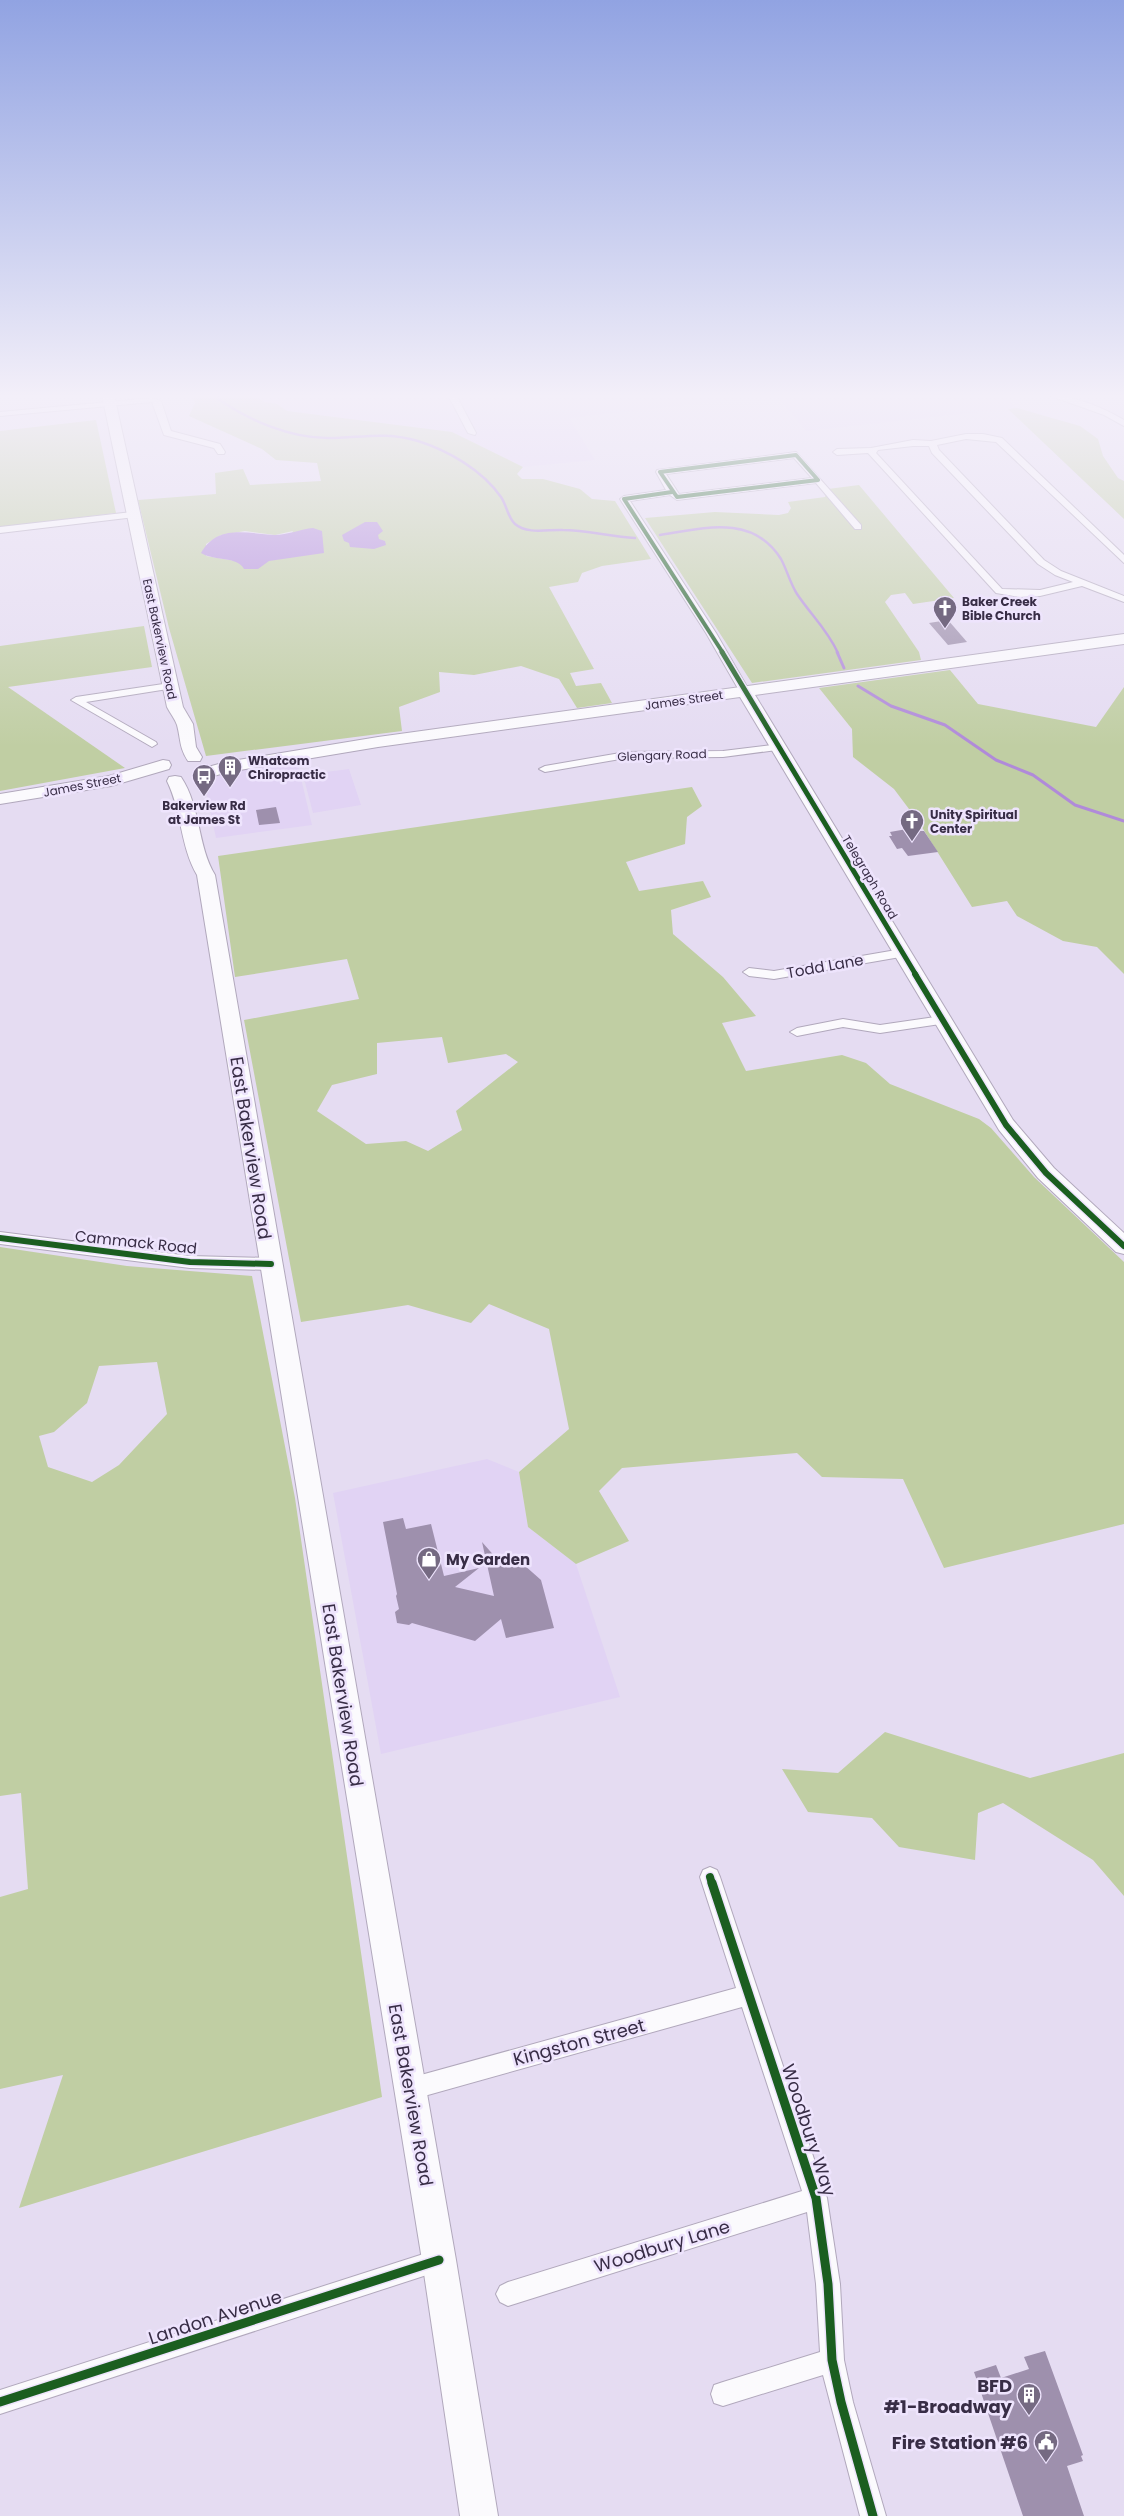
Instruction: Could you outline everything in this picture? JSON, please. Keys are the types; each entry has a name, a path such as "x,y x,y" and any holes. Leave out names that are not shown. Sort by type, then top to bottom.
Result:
{"main road":[{"name":"East Bakerview Road","path":"132,515 175,707 185,724 188,747 199,767 195,793 199,803 210,863 206,875"},
{"name":"James Street","path":"199,767 226,767 290,758 304,754 1124,639"},
{"name":"Telegraph Road","path":"745,692 780,747 997,1111 1020,1144 1046,1173 1124,1246"},
{"name":"East Bakerview Road","path":"175,707 172,726 175,748 168,771 183,796 197,862 206,875 439,2260 480,2516"},
{"path":"168,771 199,767"},
{"path":"168,771 199,767"},
{"name":"James Street","path":"0,799 168,771"}],"street":[{"name":"Telegraph Road","path":"633,512 711,633 745,692"},
{"path":"846,512 858,527"},
{"path":"927,512 999,591 1015,595 1064,589 1081,583"},
{"path":"994,512 1041,562 1054,571 1124,599"},
{"path":"1074,512 1124,560"},
{"path":"0,530 132,515"},
{"path":"152,744 76,700 170,686"},
{"name":"Glengary Road","path":"546,769 626,755 723,754 780,747"},
{"name":"Todd Lane","path":"748,972 774,975 902,953"},
{"path":"797,1032 843,1023 880,1029 942,1020"},
{"name":"Cammack Road","path":"0,1238 190,1262 271,1264"},
{"name":"Woodbury Way","path":"710,1878 816,2198 827,2275 832,2360 841,2402 874,2516"},
{"name":"Kingston Street","path":"410,2089 748,1995"},
{"name":"Woodbury Lane","path":"508,2294 816,2198"},
{"name":"Landon Avenue","path":"0,2402 439,2260"},
{"path":"723,2394 832,2360"}],"shaded area":[{"path":"365,522 377,522 383,531 378,535 379,539 385,541 386,545 374,549 350,547 349,543 344,541 342,535"},
{"path":"313,528 322,531 324,553 269,561 258,569 244,569 241,565 231,560 201,553 216,537 225,534 244,532 280,535"},
{"path":"297,761 312,825 216,838 206,792 212,777 226,771"},
{"path":"349,769 361,805 313,813 303,775"},
{"path":"487,1459 519,1472 528,1527 576,1564 620,1697 381,1754 333,1493"}],"green space":[{"path":"0,512 116,513 0,527"},
{"path":"141,512 622,512 651,559 602,566 582,573 578,582 549,587 594,669 570,673 576,686 601,683 612,703 577,708 559,679 521,666 474,675 439,672 440,692 399,707 402,731 206,756 169,628","holes":["245,531 275,535 293,531 278,559 242,565 236,561 206,556 206,544 221,535"]},
{"path":"710,512 779,515 788,513 882,512 954,598 913,604 905,593 891,595 885,602 919,652 921,660 752,683 645,518"},
{"path":"1117,512 1124,512 1124,519"},
{"path":"144,626 152,667 8,687 125,768 0,791 0,646"},
{"path":"950,670 978,704 1096,727 1124,687 1124,974 1097,947 1063,941 1017,916 1007,901 972,907 918,821 894,789 853,757 852,729 819,688"},
{"path":"692,787 702,806 687,817 685,844 626,862 639,891 703,881 711,897 671,910 673,934 723,977 756,1016 722,1023 746,1071 842,1055 866,1063 890,1084 979,1119 991,1128 1034,1177 1124,1262 1124,1524 944,1568 903,1479 822,1477 797,1453 622,1468 599,1491 629,1541 576,1564 528,1527 519,1472 569,1429 549,1329 489,1304 471,1323 408,1305 301,1322 244,1020 359,999 347,959 235,977 218,856","holes":["442,1037 448,1063 506,1054 518,1062 456,1111 462,1130 428,1151 406,1141 366,1144 317,1111 332,1085 377,1074 377,1043"]},
{"path":"0,1247 127,1266 252,1276 295,1498 382,2097 19,2208 63,2075 0,2089 0,1897 28,1889 21,1793 0,1796","holes":["157,1362 167,1414 119,1465 92,1482 48,1467 39,1436 54,1432 87,1403 99,1366"]},
{"path":"885,1732 1030,1778 1124,1753 1124,1896 1093,1860 1003,1803 978,1813 975,1860 899,1847 872,1818 808,1812 782,1769 838,1773"}],"building":[{"name":"Baker Creek Bible Church","path":"948,620 967,642 948,645 929,623"},
{"path":"276,807 280,823 259,825 256,810"},
{"name":"Unity Spiritual Center","path":"918,827 920,831 924,831 938,852 908,856 902,848 897,849 889,836 892,836 890,832"},
{"name":"My Garden","path":"403,1518 406,1529 431,1524 444,1576 479,1568 455,1587 494,1596 482,1542 497,1559 515,1557 541,1580 554,1628 506,1638 501,1619 475,1641 412,1623 409,1625 397,1623 395,1612 399,1609 397,1594 383,1522"},
{"name":"BFD #1-Broadway","path":"1045,2351 1083,2455 1081,2456 1083,2461 1067,2466 1084,2516 1023,2516 974,2372 996,2365 1001,2378 1029,2369 1024,2357"}],"waterway":[{"path":"508,512 515,524 526,529 539,531 572,530 635,538"},
{"path":"660,535 694,529 726,527 756,535 770,545 781,559 797,594 824,629 838,653"},
{"path":"837,652 844,668"},
{"path":"858,686 891,706 945,725 996,760 1033,775 1075,805 1124,821"}],"cycle path":[{"path":"633,512 711,633 1006,1125 1046,1173 1124,1246"},
{"path":"0,1238 190,1262 271,1264"},
{"path":"710,1877 816,2198 828,2284 832,2360 841,2402 873,2516"},
{"path":"0,2402 439,2260"}],"place":[{"name":"Baker Creek Bible Church","path":"945,629"},
{"name":"Whatcom Chiropractic","path":"230,788"},
{"name":"Bakerview Rd at James St","path":"204,797"},
{"name":"Unity Spiritual Center","path":"912,842"},
{"name":"My Garden","path":"429,1580"},
{"name":"BFD #1-Broadway","path":"1029,2416"},
{"name":"Fire Station #6","path":"1046,2463"}]}
